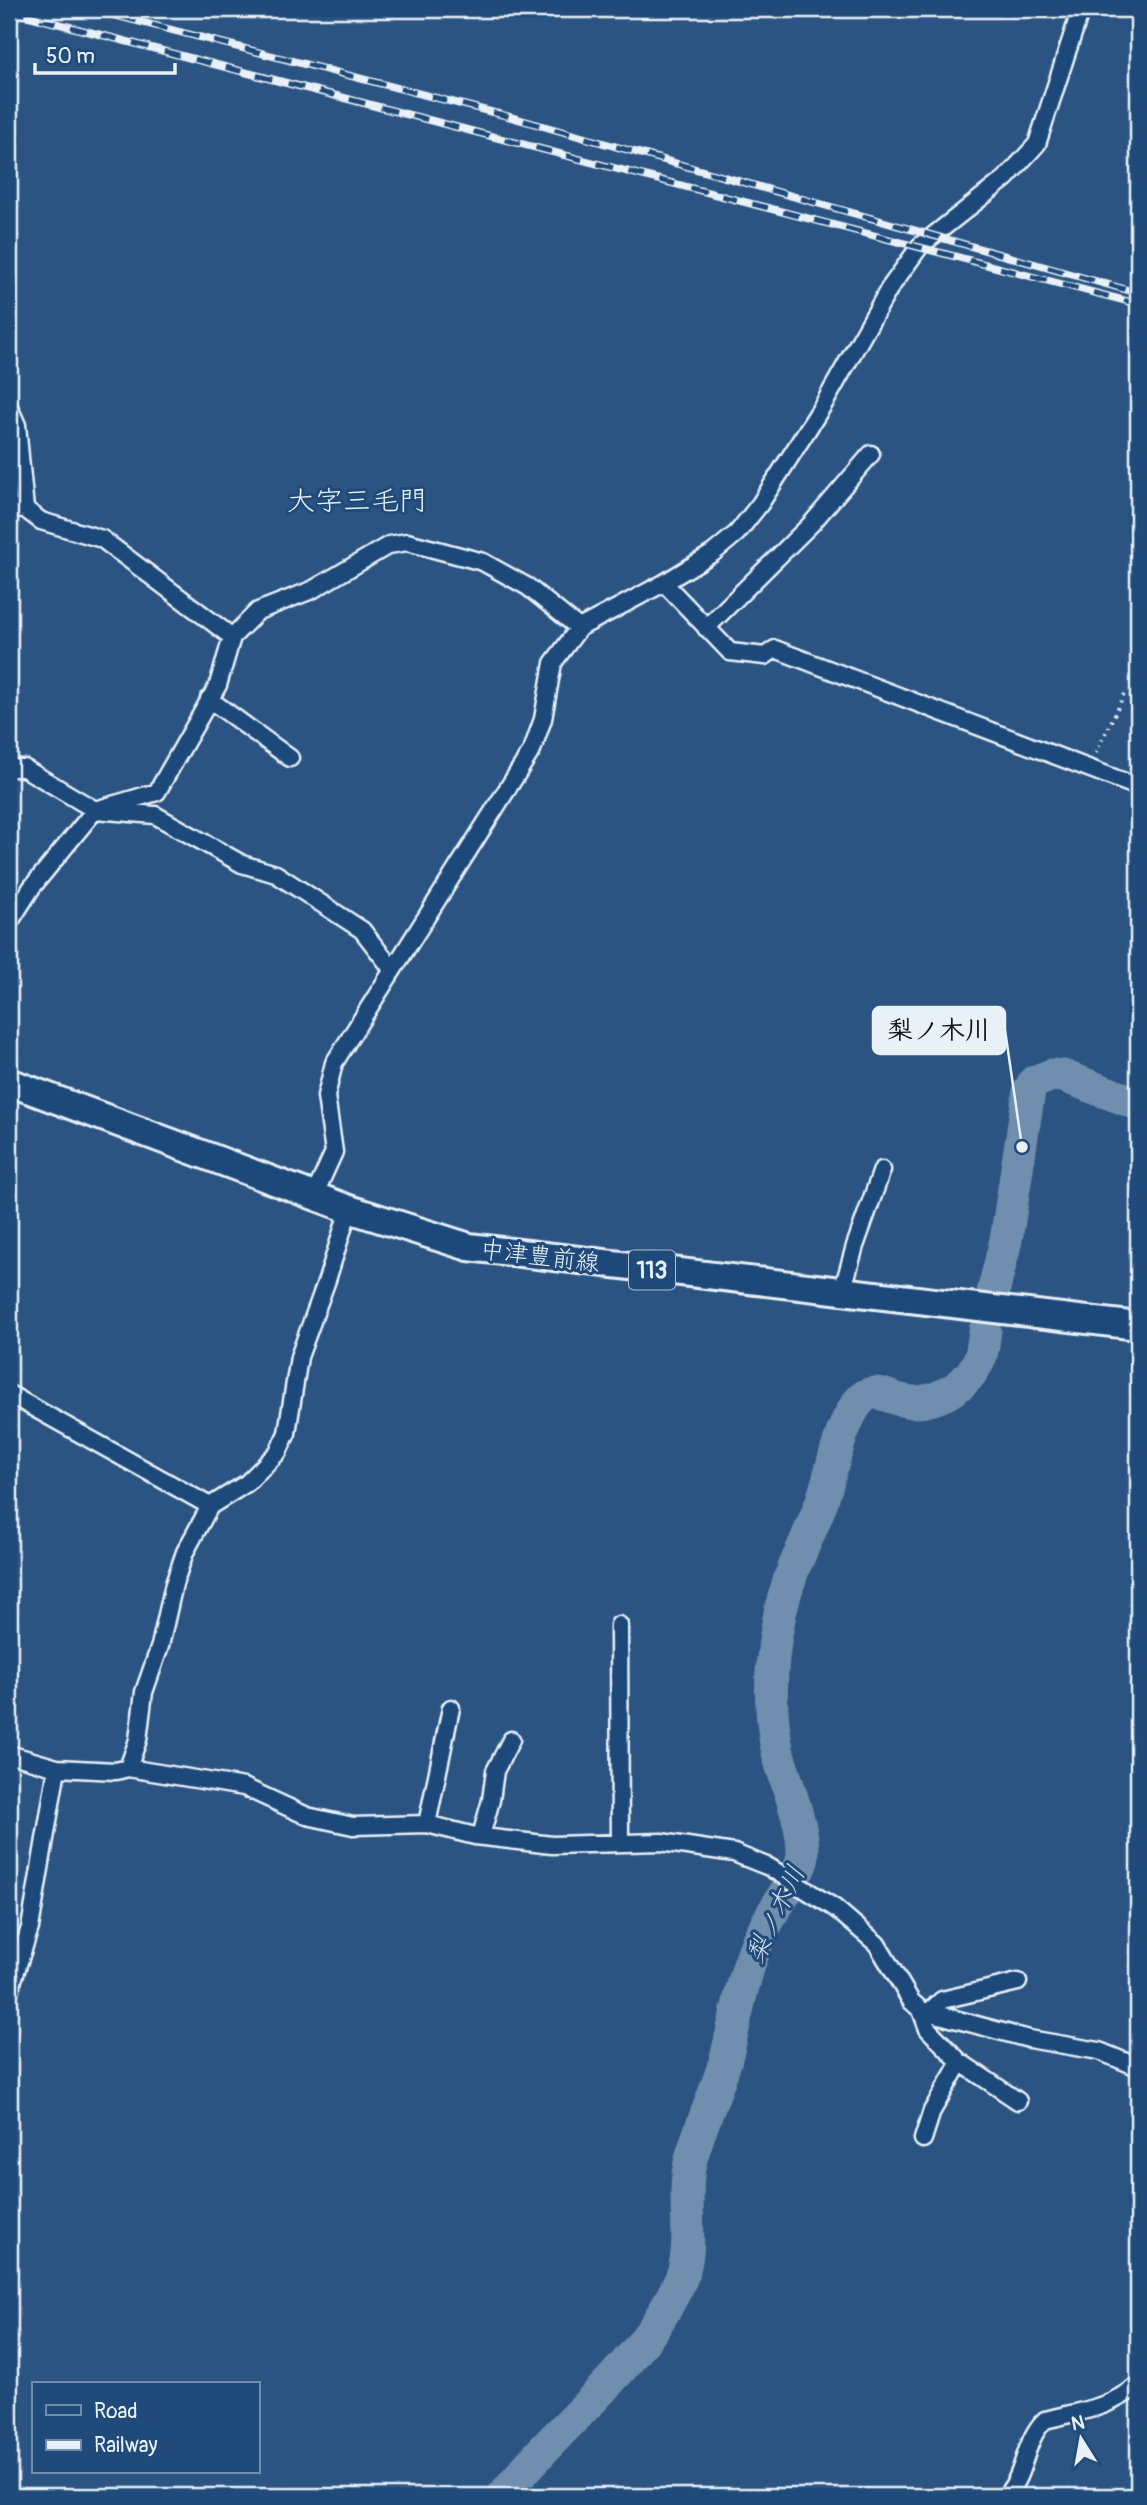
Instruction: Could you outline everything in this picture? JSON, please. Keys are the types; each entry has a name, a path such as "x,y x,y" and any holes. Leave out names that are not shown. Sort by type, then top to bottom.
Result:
{"main road":[{"name":"中津豊前線","path":"9,1082 349,1209 470,1248 1138,1326"}],"street":[{"path":"314,1196 334,1152 326,1096 334,1063 532,750 543,719 553,663 579,628 664,583 713,553 737,533 760,504 792,454 889,289 920,246 1006,178 1037,144 1081,9"},
{"path":"9,407 17,425 17,508 41,521 102,539 232,637"},
{"path":"706,628 812,523 871,454"},
{"path":"9,923 32,887 95,810 157,792 218,685 232,637 258,611 312,590 389,545 407,542 492,566 528,587 579,628"},
{"path":"664,583 730,652 765,656 775,649 1138,788"},
{"path":"209,699 290,758"},
{"path":"9,768 24,768 95,810 155,815 242,864 276,874 362,930 393,970"},
{"path":"842,1292 882,1170"},
{"path":"128,1768 138,1740 144,1692 160,1646 174,1584 185,1552 210,1506 247,1483 278,1452 287,1433 299,1357 349,1209"},
{"path":"9,1394 210,1506"},
{"path":"619,1625 620,1843"},
{"path":"427,1824 451,1707"},
{"path":"481,1836 491,1800 495,1770 512,1740"},
{"path":"9,1754 57,1768 116,1771 128,1768 244,1787 307,1816 353,1826 427,1824 481,1836 552,1845 661,1842 734,1853 769,1867 835,1908 877,1944 911,2001 925,2011 1029,2039 1099,2051 1138,2067"},
{"path":"9,1992 30,1927 57,1768"},
{"path":"925,2011 942,2000 1018,1982"},
{"path":"925,2011 928,2029 960,2062 1018,2101"},
{"path":"923,2139 932,2111 960,2062"},
{"path":"1006,2496 1016,2484 1031,2439 1045,2420 1114,2402 1138,2385"}],"path":[{"path":"1089,769 1124,695 1138,695"}],"waterway":[{"name":"梨ノ木川","path":"993,1293 1006,1240 1029,1091 1034,1082 1052,1075 1063,1076 1138,1104"},
{"name":"梨ノ木川","path":"503,2496 633,2355 662,2315 684,2272 688,2241 687,2193 690,2163 722,2071 756,1945 802,1861 799,1822 774,1731 771,1685 773,1661 786,1591 820,1506 848,1420 862,1398 871,1393 912,1402 934,1399 955,1388 971,1373 979,1360 985,1331"}],"railway":[{"path":"90,9 507,116 1138,293"},
{"path":"9,11 1138,304"}],"place":[{"name":"梨ノ木川","path":"1022,1147"}],"district":[{"name":"大字三毛門","path":"357,500"}]}
